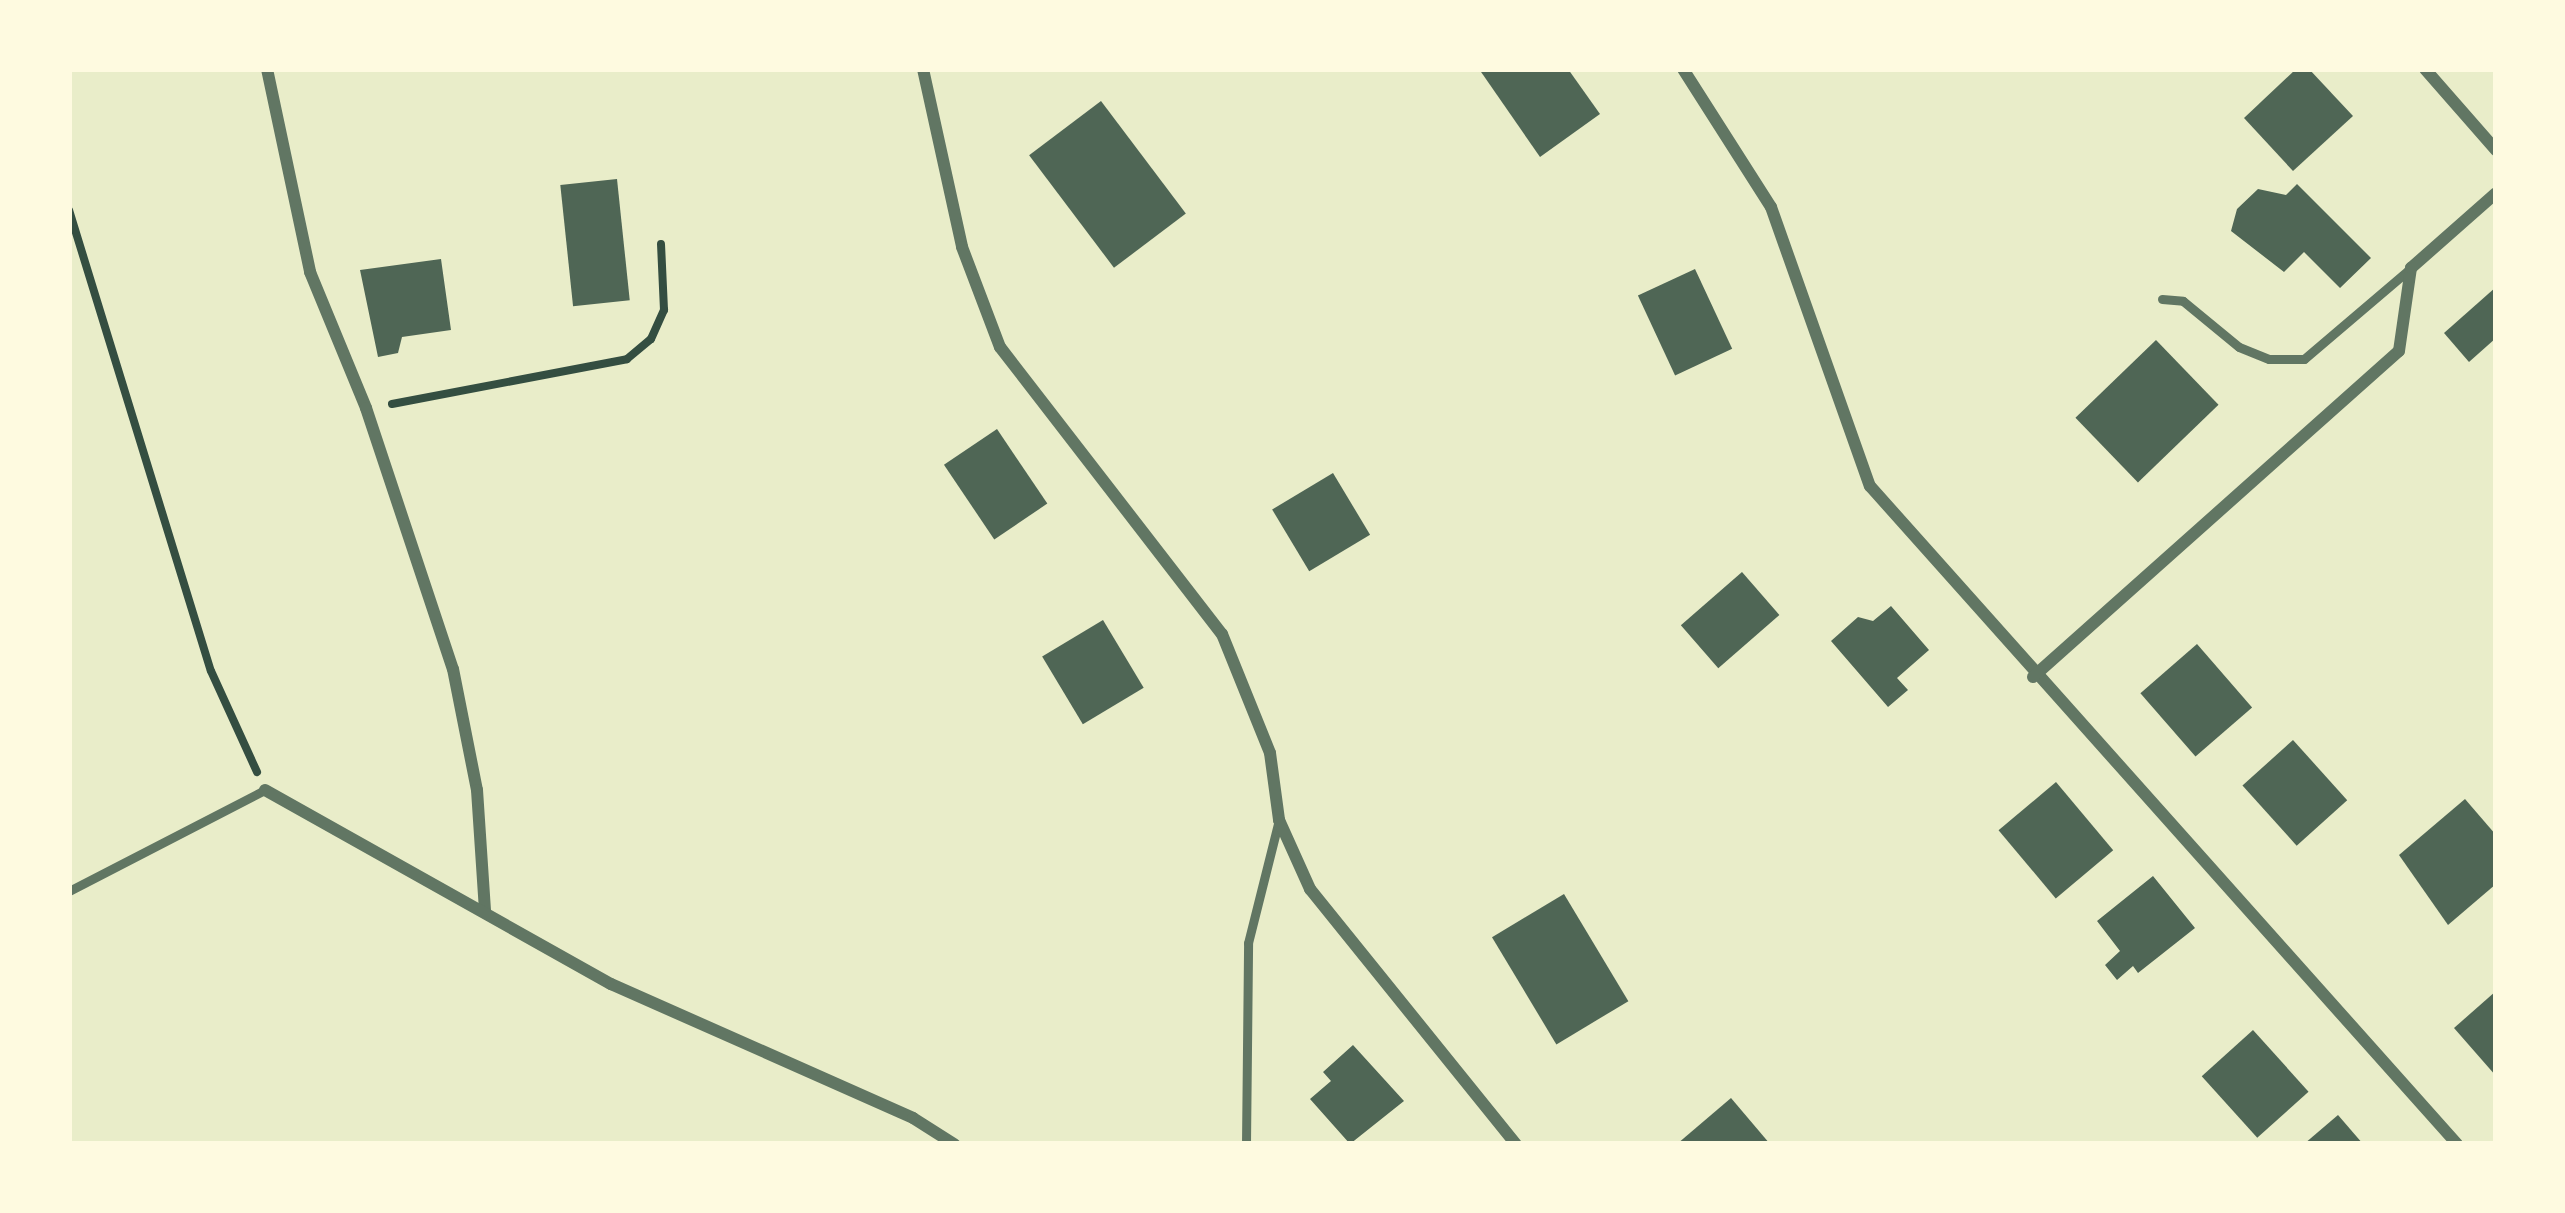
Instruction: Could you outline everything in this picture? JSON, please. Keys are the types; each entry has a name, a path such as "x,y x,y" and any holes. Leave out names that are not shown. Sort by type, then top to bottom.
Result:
{"street":[{"path":"267,69 310,272 366,408 453,669 477,790 485,911"},
{"path":"923,69 962,247 1000,347 1222,634 1270,753 1280,820 1310,889 1516,1144"},
{"path":"1683,69 1771,207 1870,487 2033,677 2457,1144"},
{"path":"2425,69 2496,150"},
{"path":"2033,677 2399,351 2410,268 2496,193"},
{"path":"265,790 611,984 913,1118 954,1144"}],"lane":[{"path":"2162,299 2182,301 2239,347 2269,359 2304,358 2410,268"},
{"path":"69,891 265,790"},
{"path":"1246,1144 1248,943 1280,820"}],"path":[{"path":"69,210 212,671 265,790"},
{"path":"366,408 627,359 651,339 664,310 661,244"}],"building":[{"path":"1479,69 1568,69 1600,114 1540,157"},
{"path":"2296,69 2309,69 2353,116 2293,171 2244,118"},
{"path":"1101,101 1186,214 1114,268 1029,155"},
{"path":"617,179 630,300 573,306 560,185"},
{"path":"2297,184 2371,258 2340,288 2304,252 2284,272 2231,231 2237,209 2258,189 2286,195"},
{"path":"441,259 451,330 402,337 398,353 378,357 360,270"},
{"path":"1695,269 1732,349 1675,375 1638,296"},
{"path":"2496,287 2496,338 2469,362 2444,333"},
{"path":"2156,340 2219,405 2138,483 2075,418"},
{"path":"997,429 1047,504 994,539 944,465"},
{"path":"1333,473 1370,535 1309,571 1272,510"},
{"path":"1742,572 1779,615 1718,668 1681,625"},
{"path":"1891,606 1929,650 1897,678 1908,690 1888,707 1831,641 1858,617 1873,621"},
{"path":"1103,620 1144,688 1083,724 1042,657"},
{"path":"2197,644 2252,707 2196,757 2140,693"},
{"path":"2293,740 2347,800 2297,846 2242,786"},
{"path":"2056,782 2113,850 2056,898 1999,830"},
{"path":"2465,799 2496,835 2496,884 2448,925 2399,855"},
{"path":"2153,876 2195,928 2138,973 2133,966 2117,980 2105,965 2120,951 2097,921"},
{"path":"1564,894 1628,1001 1556,1044 1492,937"},
{"path":"2496,991 2496,1076 2454,1028"},
{"path":"2253,1030 2309,1092 2257,1138 2202,1076"},
{"path":"1353,1045 1404,1101 1350,1144 1310,1099 1331,1081 1323,1072"},
{"path":"1731,1098 1770,1144 1677,1144"},
{"path":"2338,1115 2363,1144 2304,1144"}]}
